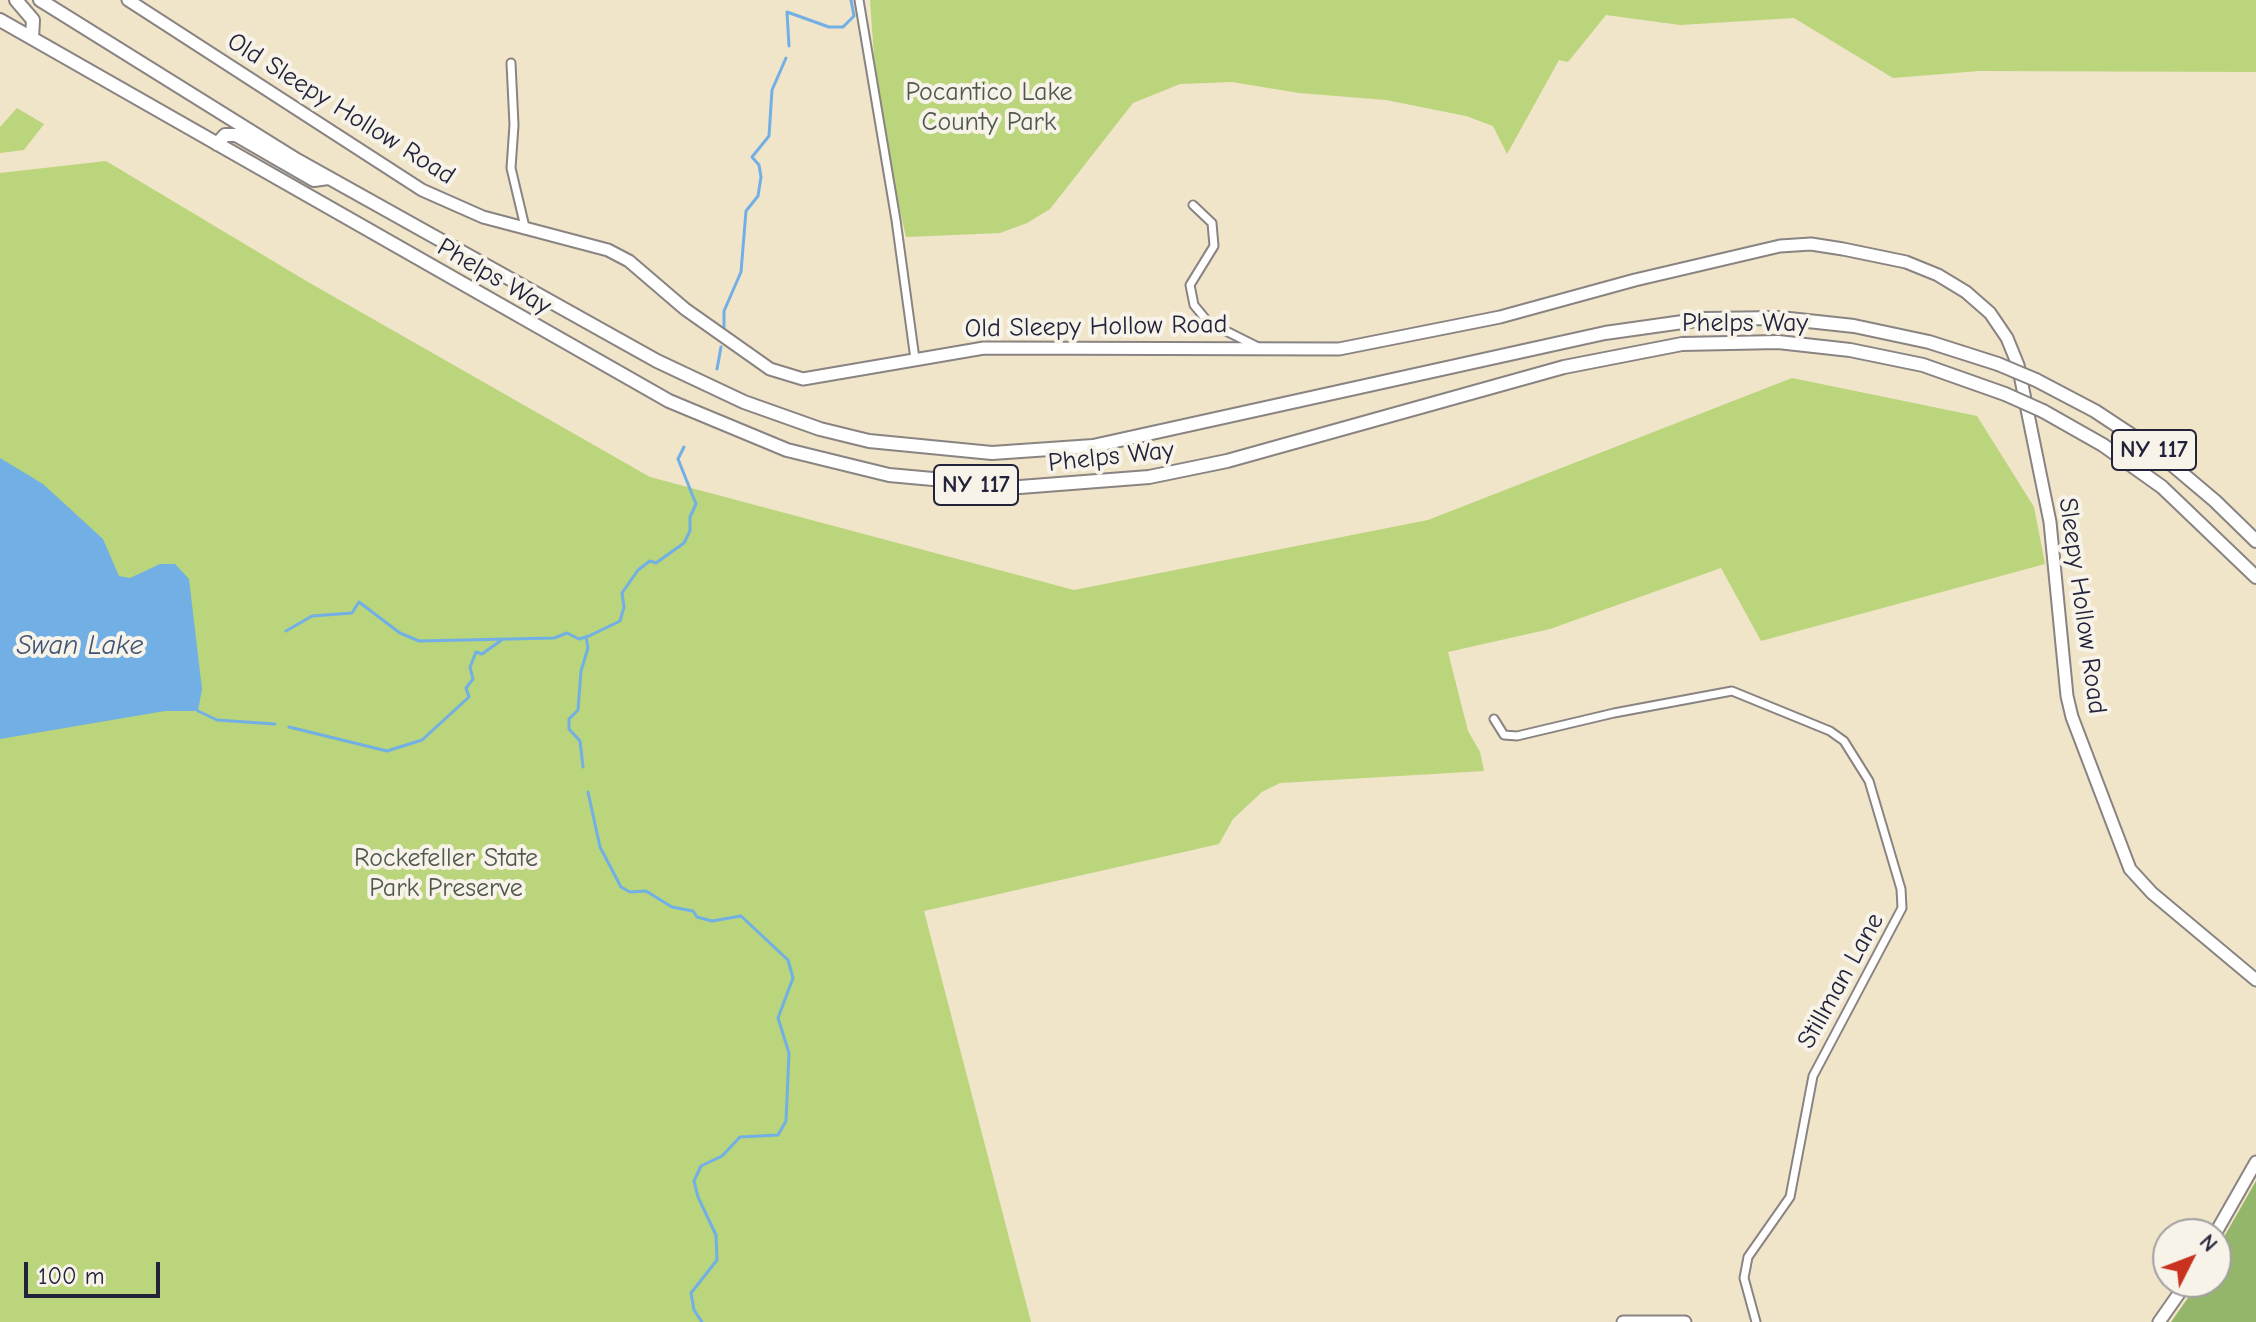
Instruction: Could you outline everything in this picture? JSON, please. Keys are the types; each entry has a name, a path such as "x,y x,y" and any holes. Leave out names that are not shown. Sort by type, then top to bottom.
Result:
{"main road":[{"path":"16,0 33,20 32,38"},
{"name":"Phelps Way","path":"40,0 328,178 717,391 820,429 918,449 1017,453 1105,444 1605,333 1704,319 1780,318 1854,326 1929,342 2036,380 2095,411 2157,452 2256,541"},
{"name":"Phelps Way","path":"0,20 669,401 787,450 862,470 915,479 1046,487 1175,473 1564,367 1682,344 1766,342 1850,350 1923,365 2043,411 2103,445 2162,487 2256,577"},
{"path":"217,144 225,135 236,135 314,180 328,178"}],"street":[{"name":"Old Sleepy Hollow Road","path":"128,0 422,190 483,217 585,241 629,261 718,334 788,377 821,378 984,348 1256,346 1291,350 1339,349 1500,317 1749,251 1811,244 1906,262 1952,282 1990,313 2007,338 2018,365"},
{"path":"859,0 896,220 915,359"},
{"path":"511,63 514,125 511,168 525,227"},
{"path":"1193,205 1212,223 1214,246 1190,285 1194,305 1208,322 1256,346"},
{"name":"Sleepy Hollow Road","path":"2018,365 2050,522 2067,696 2072,717 2129,867 2152,893 2256,980"},
{"name":"Stillman Lane","path":"1494,719 1504,735 1517,736 1614,713 1732,691 1830,731 1844,741 1869,781 1894,860 1902,908 1813,1076 1790,1197 1748,1257 1744,1278 1756,1322"},
{"path":"2224,1218 2256,1162"},
{"path":"2159,1322 2176,1298"},
{"path":"1623,1322 1685,1322"}],"green space":[{"name":"Pocantico Lake County Park","path":"870,0 2256,0 2256,72 1979,71 1893,78 1794,18 1680,25 1606,15 1568,62 1559,60 1507,154 1493,126 1466,116 1386,100 1299,93 1232,82 1180,84 1133,103 1050,209 1027,223 1000,233 906,237 878,112"},
{"path":"17,108 44,124 24,150 0,153 0,127"},
{"name":"Rockefeller State Park Preserve","path":"106,161 308,282 650,477 1074,590 1428,520 1792,378 1977,416 2034,507 2045,564 1761,641 1721,568 1550,629 1448,652 1468,731 1480,752 1484,771 1280,783 1262,792 1233,819 1219,844 924,911 1031,1322 0,1322 0,173"},
{"path":"2256,1181 2256,1322 2171,1322 2188,1298 2232,1298 2232,1223"}],"water":[{"name":"Swan Lake","path":"0,458 43,484 103,539 119,576 130,578 160,564 175,564 189,579 202,689 198,711 165,711 0,739"}],"waterway":[{"path":"789,46 787,12 829,27 843,27 854,16 851,0"},
{"path":"724,328 724,311 741,272 746,211 758,196 761,177 759,165 752,157 769,136 772,90 786,58"},
{"path":"717,369 721,347"},
{"path":"286,631 312,616 352,613 359,602 400,633 419,641 554,638 567,633 579,639 589,636 620,621 624,607 622,593 638,570 650,561 656,563 684,543 696,504 678,459 684,447"},
{"path":"583,767 580,741 569,729 569,719 578,710 581,671 588,648 586,637"},
{"path":"289,727 387,751 422,740 469,697 466,688 473,679 470,667 476,652 482,654 503,639"},
{"path":"198,711 217,720 275,724"},
{"path":"588,792 600,847 621,887 630,892 646,891 672,907 693,911 697,917 712,921 741,916 788,960 793,978 778,1018 789,1053 786,1121 778,1135 740,1137 722,1156 701,1166 694,1181 716,1235 717,1260 691,1293 694,1310 702,1322"}]}
